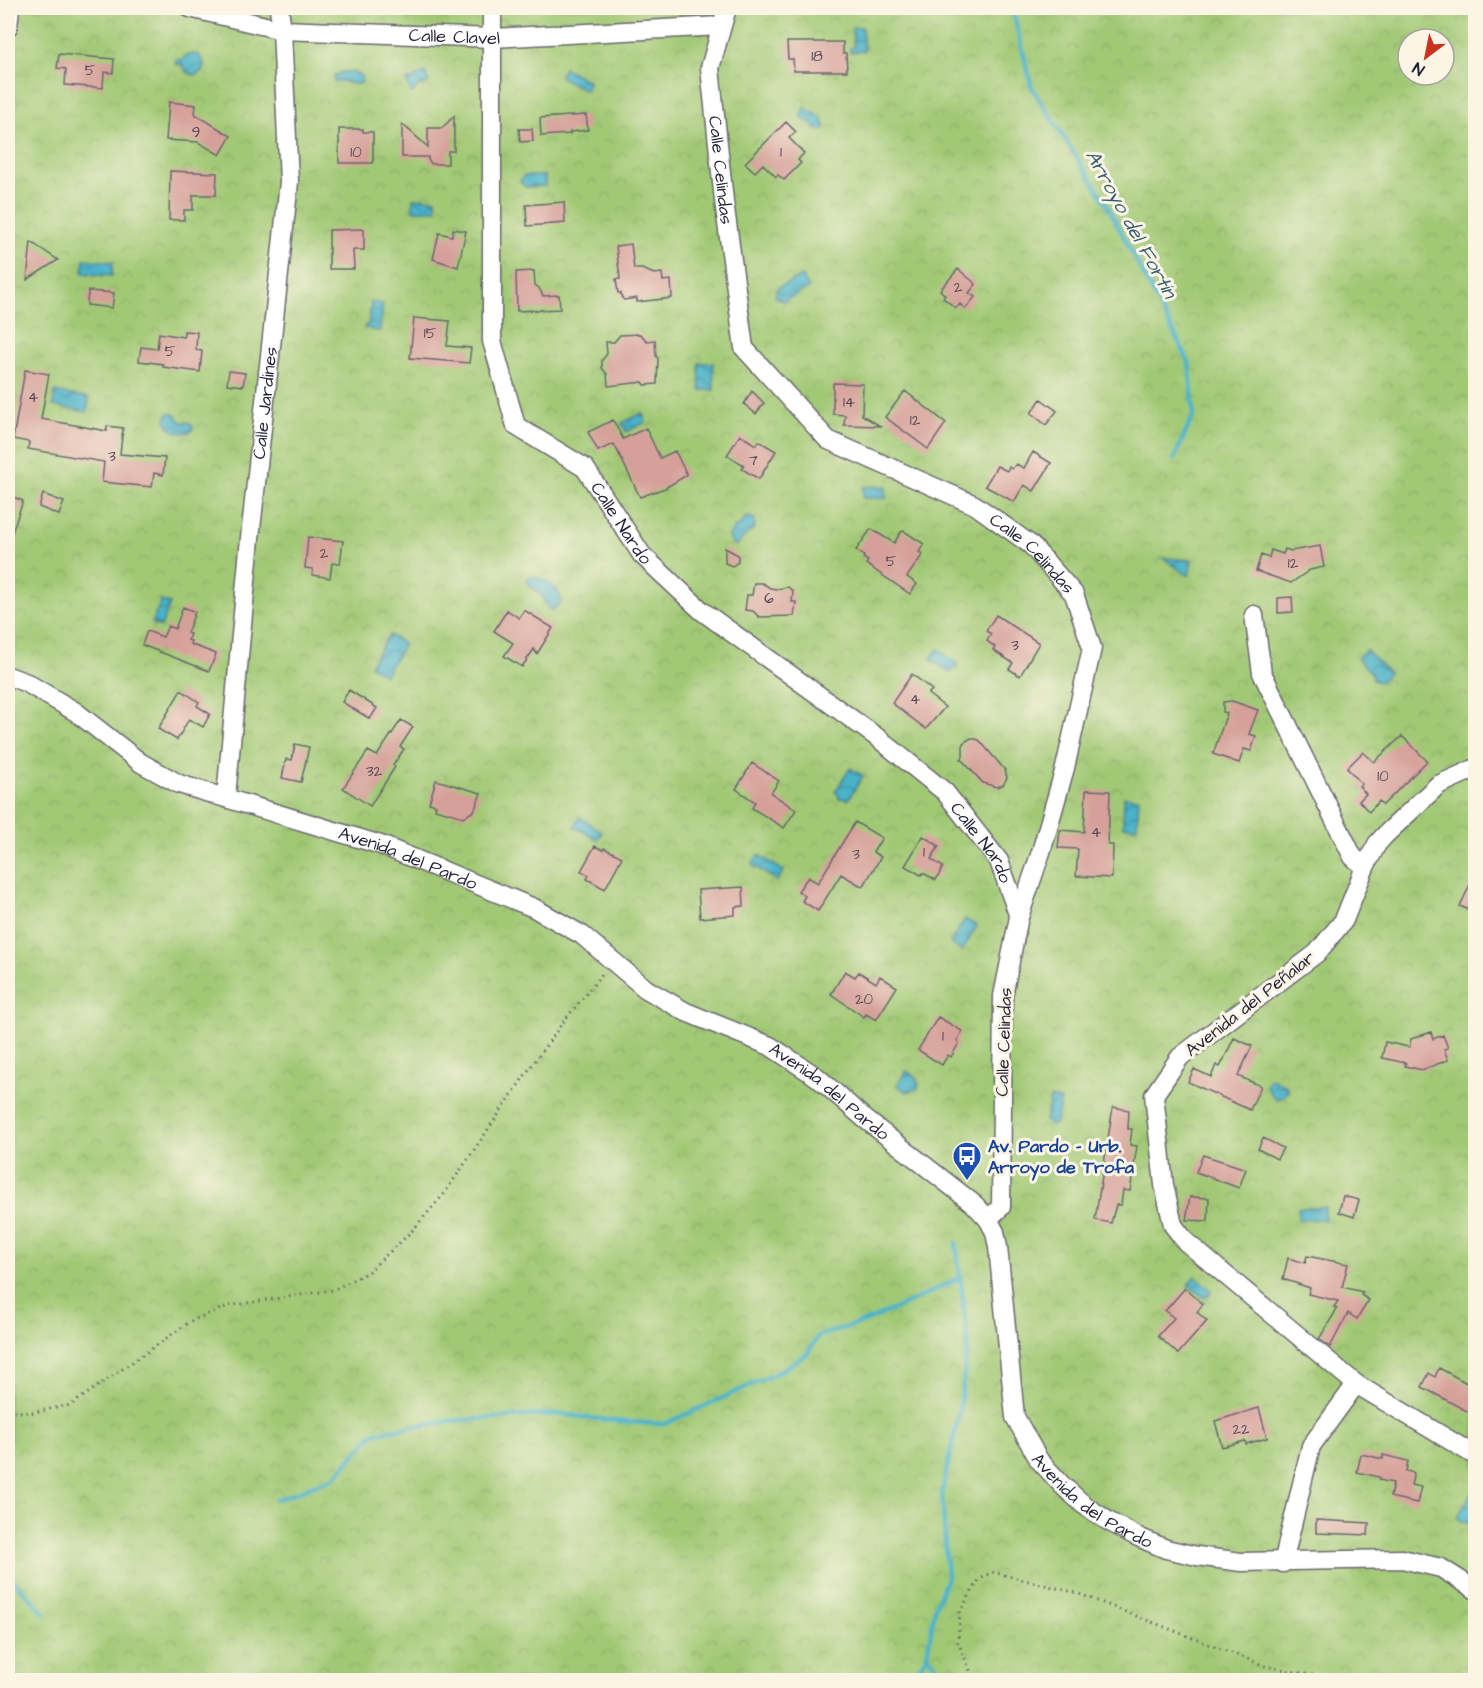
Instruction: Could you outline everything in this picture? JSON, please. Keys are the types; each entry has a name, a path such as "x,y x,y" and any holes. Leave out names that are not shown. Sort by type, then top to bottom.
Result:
{"street":[{"path":"8,27 10,8"},
{"name":"Calle Clavel","path":"190,8 282,30 493,38 721,26"},
{"name":"Calle Jardines","path":"226,797 249,549 289,182 279,8"},
{"name":"Calle Nardo","path":"492,8 492,341 516,426 585,468 642,555 702,611 878,738 945,792 999,861 1019,917"},
{"name":"Calle Celindas","path":"728,8 710,68 724,201 744,348 828,440 975,505 1031,545 1074,594 1092,648 1065,768 1041,852 1019,917 1003,996 1002,1207 988,1219"},
{"path":"1254,615 1263,673 1353,857 1365,867"},
{"name":"Avenida del Pardo","path":"8,676 27,683 76,712 141,763 179,784 381,845 534,908 582,935 646,989 686,1012 770,1046 817,1077 865,1119 951,1184 988,1219 995,1232 998,1246 1015,1417 1040,1460 1062,1485 1084,1505 1108,1521 1166,1549 1197,1556 1241,1562 1283,1563 1402,1559 1441,1568 1476,1590"},
{"name":"Avenida del Peñalar","path":"1476,768 1432,789 1385,834 1365,867 1344,920 1317,953 1180,1057 1154,1095 1164,1185 1173,1225 1186,1242 1356,1384 1476,1456"},
{"path":"1283,1563 1311,1446 1356,1384"}],"path":[{"path":"8,1410 29,1413 71,1405 190,1321 228,1306 333,1290 368,1272 410,1233 444,1194 564,1021 614,960"},
{"path":"977,1680 972,1675 958,1642 960,1611 979,1580 992,1572 1077,1593 1265,1666 1337,1680"}],"green space":[{"path":"8,8 1475,8 1475,1680 8,1680"}],"water":[{"path":"852,27 862,27 864,51 850,52 850,48 854,47"},
{"path":"192,54 199,55 204,64 203,70 196,75 187,72 182,63 178,65 175,62 177,59 182,60"},
{"path":"564,68 589,81 585,90 560,77"},
{"path":"342,72 352,72 361,76 362,82 360,84 334,82 334,76"},
{"path":"425,73 429,82 411,92 406,81"},
{"path":"805,107 821,118 826,126 824,129 817,130 801,117"},
{"path":"524,176 545,176 545,186 525,187 520,181"},
{"path":"413,198 436,199 436,210 413,210"},
{"path":"84,259 113,262 112,276 83,273"},
{"path":"802,276 809,288 784,301 775,297 777,288"},
{"path":"371,302 383,304 380,331 364,328 368,325"},
{"path":"699,363 713,363 714,390 700,390"},
{"path":"55,392 89,398 87,412 53,406"},
{"path":"168,413 174,413 181,422 190,423 193,427 192,431 182,433 169,427"},
{"path":"642,413 646,422 626,432 622,423"},
{"path":"886,486 886,498 863,498 863,487"},
{"path":"745,518 754,519 755,527 737,545 732,544 729,536 735,527 740,526"},
{"path":"1163,558 1192,560 1189,576"},
{"path":"530,576 546,581 558,591 561,602 554,610 549,609 542,597 529,584 527,580"},
{"path":"161,601 170,604 161,627 152,623"},
{"path":"389,635 404,644 385,675 370,665"},
{"path":"938,649 958,664 950,673 931,659"},
{"path":"1366,650 1389,673 1380,682 1372,680 1372,674 1357,658"},
{"path":"850,768 863,776 848,800 839,799 835,792"},
{"path":"1124,797 1139,798 1137,827 1123,826"},
{"path":"580,817 602,832 598,840 574,827"},
{"path":"758,855 784,871 777,881 752,865"},
{"path":"965,919 977,926 962,951 950,943"},
{"path":"906,1071 916,1077 919,1086 917,1089 907,1092 897,1085"},
{"path":"1269,1079 1274,1079 1288,1087 1283,1097 1276,1099 1270,1093 1266,1085"},
{"path":"1050,1098 1061,1100 1056,1123 1051,1126 1045,1121"},
{"path":"1325,1207 1325,1219 1299,1220 1298,1208"},
{"path":"1195,1276 1211,1290 1209,1296 1204,1298 1188,1285"},
{"path":"1471,1494 1475,1496 1475,1511 1468,1524 1457,1518"}],"building":[{"path":"787,42 843,42 847,71 794,71 793,59 788,59"},
{"path":"59,54 114,59 113,73 104,72 103,88 65,85 66,69 57,68"},
{"path":"169,102 196,105 195,114 231,136 220,155 198,142 166,140"},
{"path":"586,115 588,130 541,136 540,118"},
{"path":"454,116 454,151 448,151 448,164 432,164 428,157 402,157 402,124 428,147 428,128 442,128"},
{"path":"786,122 796,132 789,138 804,153 798,160 801,163 784,180 778,175 776,177 763,164 755,172 745,163"},
{"path":"339,129 363,129 363,132 373,132 373,163 339,163"},
{"path":"519,129 532,129 533,141 520,142"},
{"path":"170,171 217,173 216,195 193,195 193,210 184,210 184,220 169,220"},
{"path":"564,202 565,223 527,226 526,205"},
{"path":"364,229 364,250 353,250 354,269 329,269 329,230"},
{"path":"453,229 466,231 458,267 433,259 439,233 452,236"},
{"path":"31,242 58,260 27,280"},
{"path":"631,244 634,269 642,269 654,274 662,273 663,281 671,280 672,298 637,302 637,298 624,300 621,293 618,293 616,279 620,279 616,246"},
{"path":"958,269 976,284 969,293 975,297 965,309 960,304 956,308 943,298 945,295 940,290"},
{"path":"534,271 535,285 543,296 559,295 560,309 517,311 516,272"},
{"path":"88,291 114,293 112,308 87,305"},
{"path":"414,318 450,321 447,346 471,348 469,363 410,358"},
{"path":"184,331 197,332 196,350 202,351 200,372 139,361 141,347 157,349 159,333 184,337"},
{"path":"640,334 647,341 655,340 658,358 657,384 645,385 643,382 608,386 607,374 602,368 602,360 607,354 606,342 614,342 620,335"},
{"path":"25,370 49,374 41,419 107,431 107,426 123,428 120,454 165,458 163,475 154,473 152,487 102,482 104,462 28,449 29,442 13,439"},
{"path":"229,371 245,373 243,386 227,384"},
{"path":"833,383 863,384 862,415 880,426 844,425 845,415 833,414"},
{"path":"752,391 764,403 756,414 744,404"},
{"path":"905,391 946,423 928,449 885,417"},
{"path":"1041,399 1057,411 1046,425 1031,413"},
{"path":"613,420 623,439 646,428 660,458 675,451 687,475 665,488 640,497 614,444 598,451 588,432"},
{"path":"740,435 756,445 759,441 776,451 759,479 742,469 744,465 727,455"},
{"path":"1033,452 1051,463 1034,491 1024,485 1014,502 985,486 997,466 1007,471 1009,467 1012,469 1016,464 1024,468"},
{"path":"43,494 64,502 59,515 39,507"},
{"path":"8,495 23,501 9,541 8,540"},
{"path":"871,529 894,543 904,531 924,544 919,552 923,554 907,577 917,584 910,594 866,564 868,561 856,550"},
{"path":"308,537 343,541 340,564 332,563 330,578 312,575 313,569 305,568"},
{"path":"1320,546 1324,567 1310,570 1291,583 1256,571 1261,555 1269,558 1271,550 1283,554 1285,549 1291,551"},
{"path":"725,548 738,555 738,562 732,566 725,563"},
{"path":"754,583 762,583 777,589 788,587 793,591 792,602 796,602 794,616 759,617 753,611 745,610 747,595 752,595"},
{"path":"1292,597 1293,612 1278,613 1278,598"},
{"path":"183,607 195,612 187,633 190,634 188,640 191,641 190,644 216,654 209,671 142,645 147,631 163,637 168,626 175,629"},
{"path":"507,610 519,618 524,610 553,628 537,654 534,649 522,667 504,656 513,643 494,631"},
{"path":"996,615 1039,643 1020,676 1009,669 1013,663 993,650 995,647 987,641 991,634 986,631"},
{"path":"912,674 932,690 928,694 945,707 926,729 892,703"},
{"path":"181,690 199,702 197,706 210,714 203,727 189,719 177,740 158,729"},
{"path":"349,690 377,708 370,719 342,702"},
{"path":"1232,701 1258,710 1249,734 1256,736 1251,751 1244,749 1239,763 1213,754 1227,713 1223,712 1223,702"},
{"path":"401,720 413,727 400,747 404,749 393,765 395,767 370,806 343,788 368,751 377,756"},
{"path":"1402,736 1427,761 1383,805 1379,801 1369,812 1359,801 1366,794 1359,786 1362,784 1347,768 1363,752 1374,762"},
{"path":"971,738 979,740 1005,770 1007,778 1003,785 997,787 983,783 961,759 963,743"},
{"path":"295,744 309,747 301,782 282,778 286,759 292,760"},
{"path":"752,763 779,781 771,793 796,810 784,828 752,808 755,802 736,789"},
{"path":"436,780 481,793 474,811 464,817 435,809 436,805 429,803"},
{"path":"1086,790 1110,791 1108,845 1113,845 1112,878 1076,876 1078,849 1058,848 1060,830 1084,832"},
{"path":"855,822 882,838 873,852 881,857 863,887 841,874 818,911 802,901 805,896 798,891 808,877 818,883"},
{"path":"923,836 939,846 931,859 943,867 936,880 905,866"},
{"path":"595,846 622,857 605,889 587,879 589,875 581,871"},
{"path":"1476,872 1476,913 1460,906"},
{"path":"743,887 744,906 735,907 735,915 700,918 698,890"},
{"path":"845,971 855,977 859,972 876,983 880,976 897,987 876,1020 866,1014 864,1017 831,994"},
{"path":"938,1017 962,1031 957,1041 959,1043 951,1057 948,1055 942,1065 918,1050"},
{"path":"1431,1032 1433,1039 1443,1035 1448,1048 1444,1049 1448,1060 1422,1070 1405,1066 1406,1063 1382,1058 1385,1042 1409,1047 1411,1039"},
{"path":"1234,1038 1252,1046 1238,1076 1261,1086 1250,1110 1188,1082 1194,1069 1211,1077 1216,1065 1220,1067"},
{"path":"1113,1107 1129,1110 1128,1129 1132,1129 1130,1145 1137,1146 1130,1191 1123,1190 1121,1205 1116,1205 1111,1223 1095,1220"},
{"path":"1263,1138 1283,1148 1277,1159 1258,1149"},
{"path":"1203,1155 1246,1169 1239,1188 1196,1172"},
{"path":"1343,1196 1359,1200 1354,1217 1339,1212"},
{"path":"1190,1197 1209,1198 1208,1221 1186,1220"},
{"path":"1307,1256 1348,1264 1342,1287 1363,1292 1361,1295 1369,1300 1357,1319 1348,1313 1330,1347 1319,1339 1337,1309 1334,1307 1338,1301 1308,1294 1310,1288 1283,1279 1288,1258 1305,1263"},
{"path":"1185,1288 1203,1304 1197,1312 1207,1321 1178,1354 1158,1336 1174,1318 1165,1311"},
{"path":"1439,1368 1476,1388 1476,1416 1422,1387 1429,1373 1435,1377"},
{"path":"1259,1408 1267,1438 1222,1447 1215,1421"},
{"path":"1361,1454 1383,1459 1383,1455 1408,1461 1406,1471 1414,1473 1411,1485 1421,1487 1417,1503 1390,1497 1393,1483 1357,1472"},
{"path":"1316,1520 1369,1523 1368,1535 1316,1533"}],"waterway":[{"name":"Arroyo del Fortín","path":"1012,8 1032,88 1105,201 1189,362 1194,414 1174,459"},
{"name":"Arroyo del Fortín","path":"911,1680 927,1655 935,1607 947,1578 942,1492 959,1413 968,1342 956,1243"},
{"path":"276,1500 335,1477 374,1433 448,1421 557,1414 665,1424 775,1374 807,1354 818,1336 867,1321 959,1278"},
{"path":"8,1574 44,1613"},
{"path":"927,1655 949,1680"}],"place":[{"name":"Av. Pardo - Urb. Arroyo de Trofa","path":"967,1182"}]}
